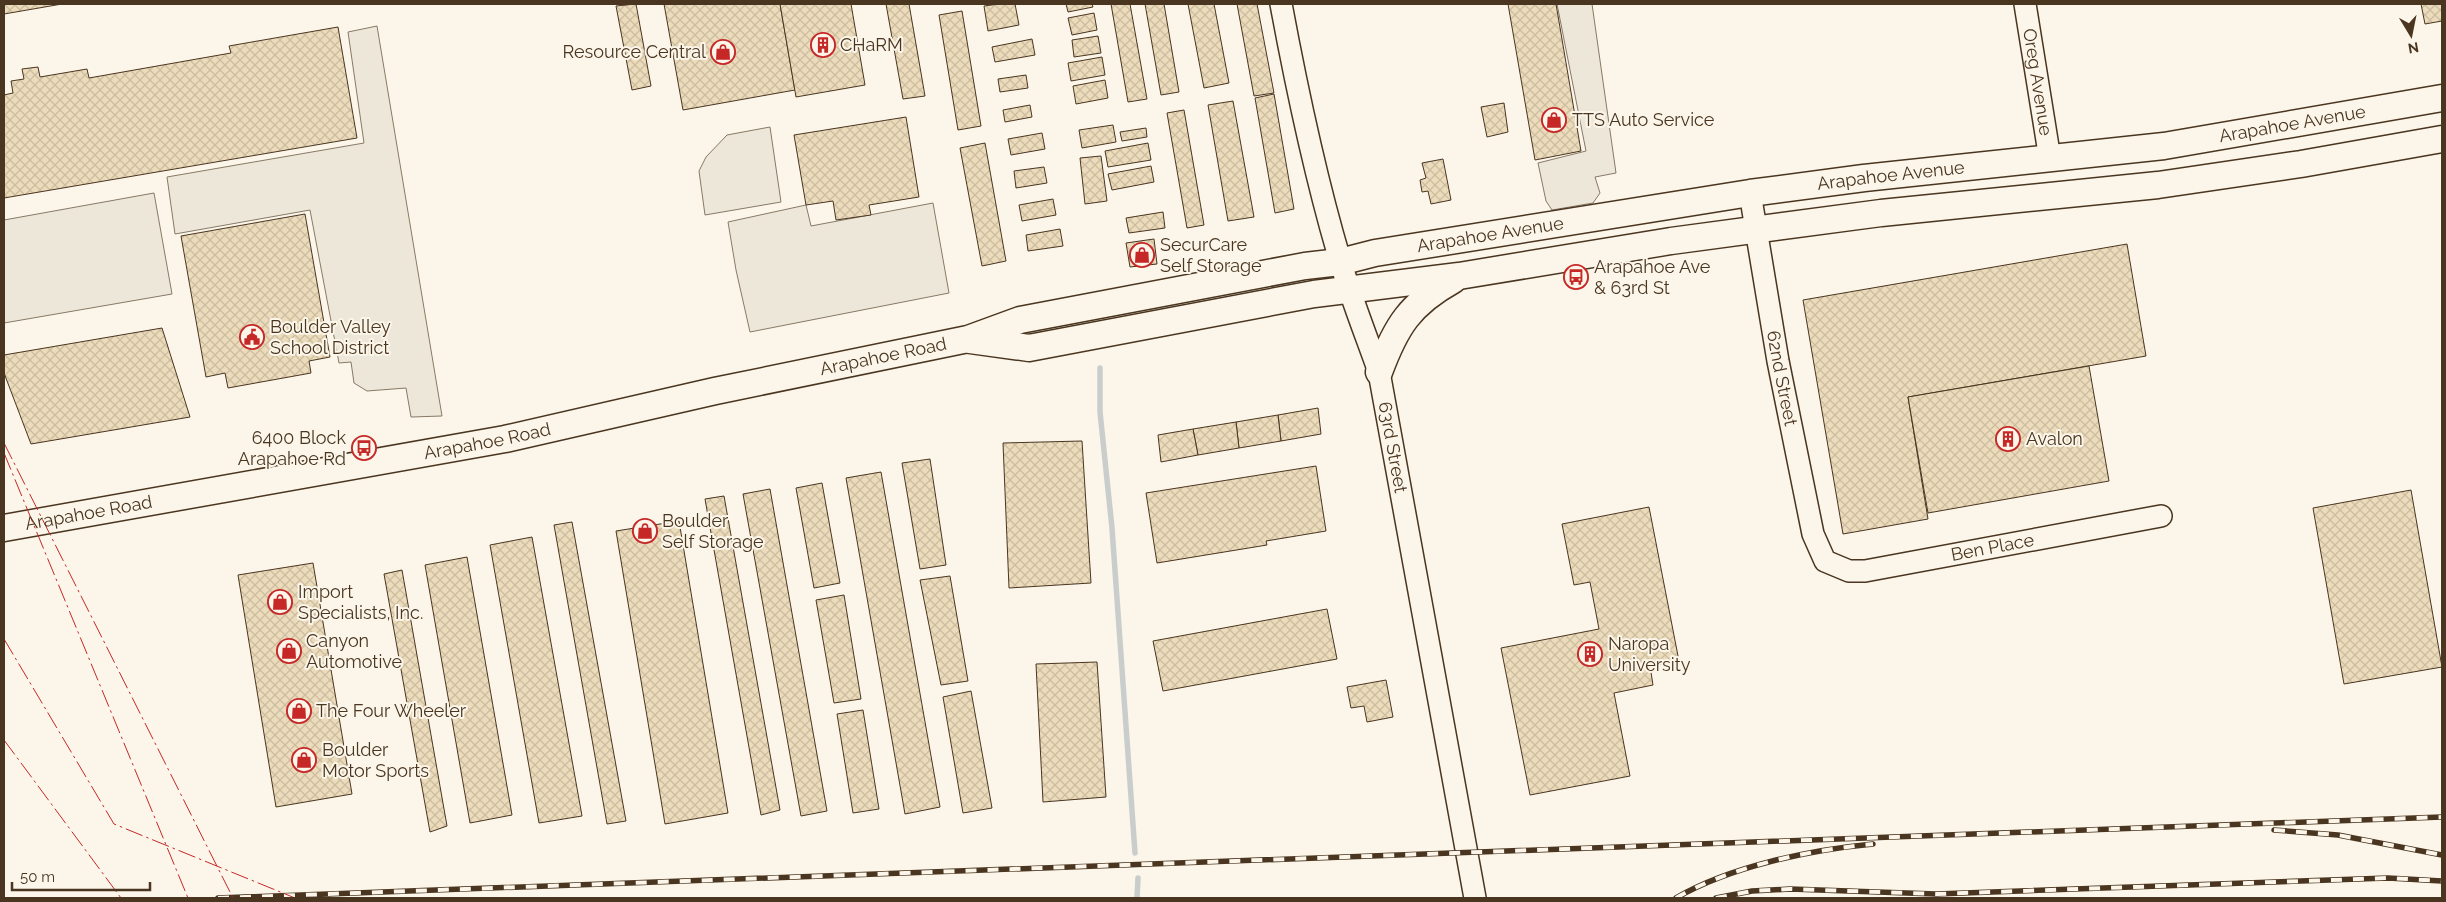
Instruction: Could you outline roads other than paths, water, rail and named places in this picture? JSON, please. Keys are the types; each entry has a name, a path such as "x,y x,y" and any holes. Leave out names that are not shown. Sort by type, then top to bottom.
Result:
{"main road":[{"name":"Arapahoe Avenue","path":"1340,262 1375,253 1750,192 2164,146 2442,98"},
{"name":"Arapahoe Avenue","path":"1349,290 1459,276 1607,250 1756,228 2158,185 2301,164 2442,138"},
{"name":"Arapahoe Road","path":"4,528 504,439 715,391 968,340 1020,320 1296,268 1340,262"},
{"path":"1380,372 1389,345 1418,303 1430,293 1459,276"},
{"name":"Arapahoe Road","path":"968,340 1029,348 1305,295 1349,290"}],"street":[{"name":"63rd Street","path":"1281,4 1299,99 1340,262 1380,372 1475,898"},
{"name":"Oreg Avenue","path":"2025,4 2050,159"},
{"name":"62nd Street","path":"1750,192 1778,360 1813,534 1825,561"},
{"name":"Ben Place","path":"1825,561 1850,571 1865,571 2161,516"}],"waterway":[{"path":"1100,368 1100,412 1112,528 1135,853"},
{"path":"1137,898 1138,878"}],"railway":[{"path":"218,898 2442,817"},
{"path":"2274,830 2338,835 2442,855"},
{"path":"1676,898 1721,877 1746,868 1823,850 1873,844"},
{"path":"1716,898 1752,891 1790,889 1936,894 2388,878 2442,881"}],"place":[{"name":"CHaRM","path":"823,45"},
{"name":"Resource Central","path":"723,52"},
{"name":"TTS Auto Service","path":"1554,120"},
{"name":"SecurCare Self Storage","path":"1142,255"},
{"name":"Arapahoe Ave & 63rd St","path":"1576,277"},
{"name":"Boulder Valley School District","path":"252,337"},
{"name":"Avalon","path":"2008,439"},
{"name":"6400 Block Arapahoe Rd","path":"364,448"},
{"name":"Boulder Self Storage","path":"645,531"},
{"name":"Import Specialists, Inc.","path":"280,602"},
{"name":"Canyon Automotive","path":"289,651"},
{"name":"Naropa University","path":"1590,654"},
{"name":"The Four Wheeler","path":"299,711"},
{"name":"Boulder Motor Sports","path":"304,760"}]}
